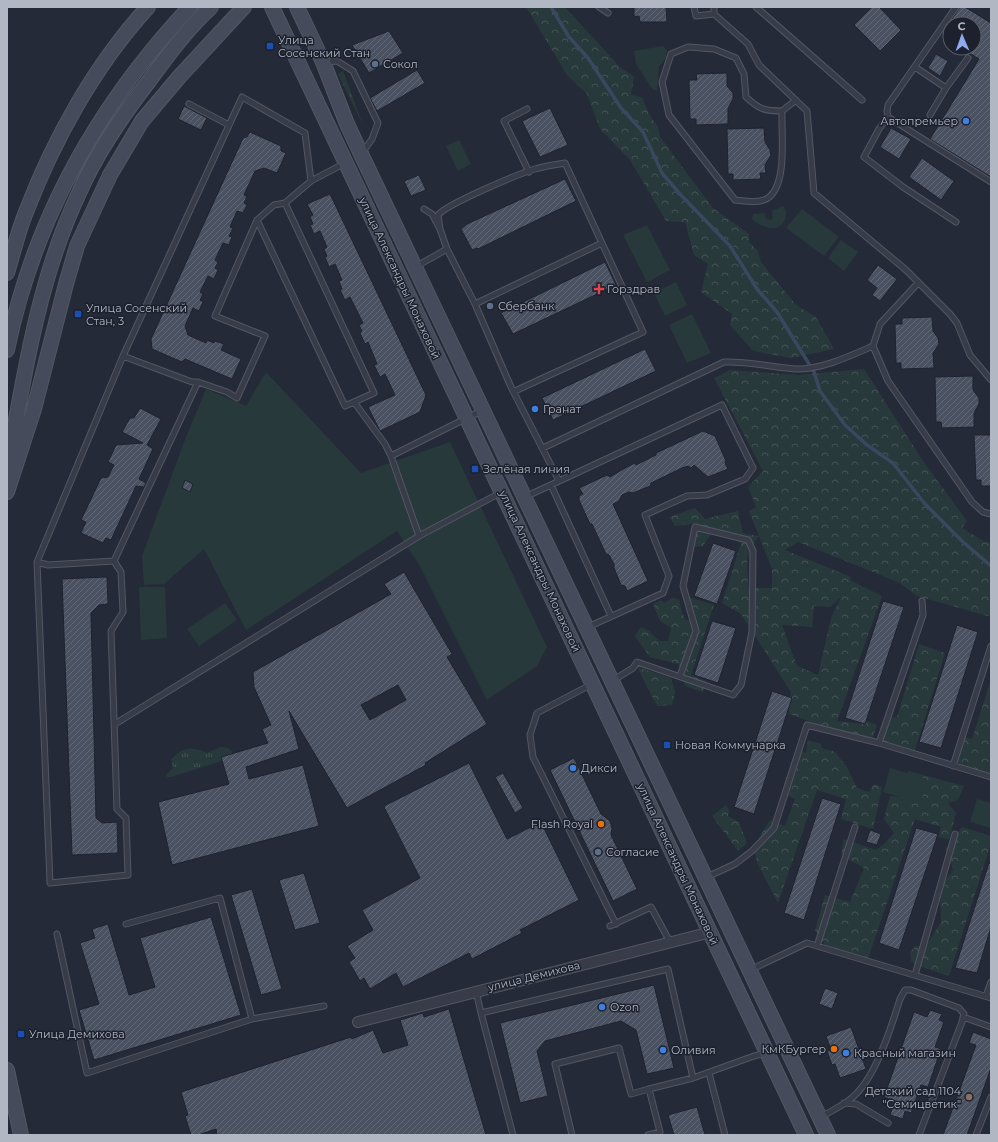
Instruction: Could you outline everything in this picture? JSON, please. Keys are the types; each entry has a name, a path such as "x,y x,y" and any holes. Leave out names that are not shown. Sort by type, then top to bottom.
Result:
{"main road":[{"path":"7,273 25,214 42,173 63,130 93,79 148,7"},
{"path":"7,350 22,294 60,190 86,143 115,97 161,38 190,7"},
{"path":"7,470 32,334 64,230 78,193 100,150 129,106 172,50 211,7"},
{"path":"7,492 34,408 77,246 110,175 142,121 180,76 244,7"},
{"name":"улица Александры Монаховой","path":"272,7 806,1135"},
{"name":"улица Александры Монаховой","path":"297,7 323,62 347,124 361,154 828,1135"},
{"path":"7,1070 21,1135"}],"street":[{"name":"улица Демихова","path":"358,1022 711,932"}],"lane":[{"path":"599,7 608,13"},
{"path":"694,7 696,16 714,14 748,44 759,65 806,111 814,193 918,283 950,314 958,324 970,355 991,380"},
{"path":"714,7 714,14"},
{"path":"756,7 862,100"},
{"path":"956,7 888,105 888,117 864,157 903,187 956,222"},
{"path":"782,111 782,156 779,178 775,191 768,199 754,202 734,200 669,115 662,82 671,54 688,47 708,48 736,58 744,74 746,97 758,108 768,111 782,111 796,100"},
{"path":"930,115 946,88 968,58"},
{"path":"323,62 337,61 353,71 378,123 372,139 361,154"},
{"path":"915,67 946,88"},
{"path":"114,561 121,572 123,612 111,631 117,809 126,818 128,875 50,883 37,562 123,356 242,97 305,133 311,181"},
{"path":"189,104 229,125"},
{"path":"527,109 504,121 529,172"},
{"path":"888,117 991,182"},
{"path":"123,356 192,382 198,382 227,392 237,398 265,336 215,316 257,220 274,205 285,203 311,181 346,163"},
{"path":"515,391 643,332 565,163 529,172 457,202 441,211 437,220 447,249 475,304 511,387 515,391 559,481"},
{"path":"257,220 345,406 374,393 285,203"},
{"path":"424,209 432,214 440,230"},
{"path":"475,304 602,243"},
{"path":"415,267 447,249"},
{"path":"918,283 880,324 873,346 888,381 972,502 983,512 991,514"},
{"path":"543,448 724,362 742,362 797,369 828,364 873,346"},
{"path":"114,561 198,382"},
{"path":"354,402 385,444 391,456 419,536"},
{"path":"524,498 722,405 752,468 745,479 706,495 687,496 645,515 669,576 663,593 586,628"},
{"path":"391,456 483,410"},
{"path":"551,485 611,616"},
{"path":"115,724 419,536 502,492"},
{"path":"612,681 633,668 637,662 733,695 741,685 752,632 753,551 748,540 695,527 683,586 696,631 680,676"},
{"path":"37,562 48,565 114,561"},
{"path":"879,742 923,615 922,601"},
{"path":"953,766 991,646"},
{"path":"593,684 537,713 530,736 533,757 616,924"},
{"path":"705,878 735,864 752,851 774,828 807,725 879,742 991,777"},
{"path":"817,946 855,827"},
{"path":"915,975 955,834"},
{"path":"126,924 220,898 252,1019"},
{"path":"610,926 651,907 670,942"},
{"path":"57,934 87,1073 252,1019 324,1006"},
{"path":"749,971 800,945 807,943 989,997 991,982"},
{"path":"481,1013 668,969 694,1078"},
{"path":"820,1118 854,1097 862,1087 876,1064 905,990 911,990 959,1008 964,1014 919,1135"},
{"path":"476,991 513,1135"},
{"path":"963,1017 991,1028"},
{"path":"572,1135 555,1064 619,1048 630,1094 694,1078 754,1056 768,1053"},
{"path":"709,1073 725,1135"},
{"path":"648,1135 660,1132 649,1089"},
{"path":"976,1135 991,1097"},
{"path":"843,1104 856,1104 888,1123"}],"green space":[{"path":"526,7 565,7 620,67 634,77 631,95 642,97 649,114 658,127 660,137 713,208 749,234 749,242 758,251 761,262 796,305 816,317 834,349 791,358 753,351 730,325 732,314 701,292 708,264 694,255 685,222 666,221 630,160 600,129 587,94 567,75"},
{"path":"663,46 667,50 666,58 659,67 657,90 653,90 636,64 634,51"},
{"path":"343,71 363,125 338,74"},
{"path":"459,140 471,164 458,171 446,146"},
{"path":"783,206 786,211 786,217 783,223 778,227 772,228 764,226 752,219 753,214 765,213 766,219 771,220 773,218 772,211"},
{"path":"802,209 839,237 824,256 786,228"},
{"path":"647,225 670,270 647,282 623,235"},
{"path":"841,240 858,252 844,271 828,258"},
{"path":"676,282 687,305 665,316 654,293"},
{"path":"692,314 711,353 687,363 669,325"},
{"path":"864,369 923,461 967,521 962,528 985,542 991,543 991,617 917,596 900,583 798,542 785,550 851,577 850,580 882,596 837,721 865,724 867,721 877,725 871,743 789,714 791,692 741,614 722,603 741,543 712,532 703,546 695,547 693,524 675,526 669,517 695,508 705,519 738,511 743,533 758,536 747,558 748,588 772,588 772,569 749,511 756,507 748,487 763,471 714,378 730,370 798,375","holes":["841,597 831,618 818,675 797,666 782,625 812,627 814,606 830,607"]},
{"path":"266,372 361,473 450,442 547,647 537,666 487,700 420,566 397,531 246,630 204,549 164,584 144,585 142,556 186,437 206,389 246,406"},
{"path":"139,587 165,587 167,638 141,640"},
{"path":"689,597 714,605 691,675 706,681 703,692 685,686 678,664 650,657 635,636 641,627 649,631 659,641 668,641 671,628 660,621 653,604 661,600 665,603 672,598 679,599 682,613 686,620 690,620 687,601"},
{"path":"225,603 237,620 199,646 187,629"},
{"path":"919,644 945,653 914,753 882,743 888,718 897,717"},
{"path":"637,667 671,678 675,692 672,705 657,706"},
{"path":"991,679 991,770 989,775 957,764 963,737 972,739"},
{"path":"808,740 821,744 822,748 835,752 847,767 857,788 869,792 874,784 882,787 873,829 841,819 846,799 817,790 778,903 757,863 754,846 770,820 785,826 795,799 782,793 786,777 795,776 799,750 806,753"},
{"path":"221,747 228,748 232,752 231,758 167,777 166,775 173,768 171,759 180,752 188,749 197,749 207,753"},
{"path":"890,768 927,779 921,803 883,792"},
{"path":"908,771 964,786 958,800 948,803 956,813 949,840 938,837 941,827 915,819 867,962 826,946 815,930 825,895 850,902 864,868 841,855 844,839 876,850 884,844 894,833 884,819 890,796 914,797 904,786"},
{"path":"977,799 991,803 991,828 970,822"},
{"path":"726,805 729,810 728,816 739,822 747,843 738,851 712,816"},
{"path":"962,827 991,836 991,843 949,976 916,965 911,961 910,952 916,946 926,946 941,922 940,887 953,870 946,848"}],"building":[{"path":"634,7 666,7 667,22 640,22 639,16 634,17"},
{"path":"872,7 879,7 901,30 880,51 854,25"},
{"name":"Автопремьер","path":"960,7 965,7 980,16 954,16"},
{"name":"Автопремьер","path":"982,17 991,23 991,177 930,139 979,59 974,56 982,56"},
{"path":"389,31 403,53 369,73 352,45"},
{"path":"936,54 948,61 940,76 928,68"},
{"path":"417,70 425,83 377,111 370,98"},
{"path":"727,73 727,86 733,93 733,99 728,108 728,124 696,125 696,119 690,119 689,80 697,80 696,74"},
{"path":"184,106 207,118 201,130 178,119"},
{"path":"550,108 568,145 540,157 522,121"},
{"path":"764,128 765,142 771,155 765,165 766,173 760,173 761,179 733,180 733,174 728,174 727,129"},
{"path":"891,128 911,139 899,159 880,147"},
{"path":"250,132 281,146 281,151 286,153 277,173 264,168 255,171 244,195 247,196 244,203 247,205 243,213 237,211 230,227 233,228 229,236 232,237 229,245 223,243 215,260 218,262 215,268 218,270 214,279 208,276 200,292 203,294 200,300 203,302 199,311 193,308 185,326 188,335 206,343 207,340 214,343 215,341 224,344 221,350 241,359 232,379 185,359 182,362 152,349 151,339 243,138 247,137"},
{"path":"922,158 954,181 941,200 909,177"},
{"path":"419,175 426,190 411,196 404,181"},
{"path":"565,179 576,201 478,249 472,250 461,229 467,224"},
{"path":"330,194 426,395 420,412 380,431 368,407 395,395 385,374 380,377 374,365 377,364 368,342 365,344 360,333 362,331 359,325 363,323 350,297 345,300 340,290 342,289 339,281 342,280 335,264 329,267 324,249 327,247 320,231 314,234 310,225 313,224 310,217 313,215 307,204"},
{"path":"605,262 616,285 513,334 501,313"},
{"path":"878,265 897,279 880,301 872,295 877,288 867,280"},
{"path":"932,317 933,331 938,338 939,344 933,353 934,368 901,369 901,363 896,363 895,324 902,324 902,318"},
{"path":"645,349 656,371 553,420 542,398"},
{"path":"973,376 973,390 979,398 979,404 974,413 974,427 942,428 941,422 936,422 935,377"},
{"path":"140,408 161,419 147,445 153,449 139,479 146,483 144,487 136,486 111,540 106,538 103,543 81,533 86,522 81,520 101,478 108,477 114,465 108,462 116,445 143,443 122,432 130,418 134,418"},
{"path":"703,431 715,436 728,469 708,477 694,465 691,468 688,466 651,483 650,486 633,493 629,492 622,495 619,501 613,504 648,581 627,591 625,586 621,585 614,568 614,564 609,555 606,554 592,524 590,524 579,500 579,496 583,494 579,488 607,475 610,477 635,463 636,465 656,455 656,453"},
{"path":"974,435 991,435 991,486 981,486 981,480 976,480"},
{"path":"185,480 193,484 190,492 182,488"},
{"path":"713,543 736,551 717,604 694,596"},
{"path":"404,572 452,654 447,657 487,724 425,763 426,765 347,808 289,711 299,749 246,767 249,779 303,765 319,826 172,865 158,802 229,784 221,757 268,743 262,729 271,725 254,687 253,672 391,594 384,584","holes":["398,685 406,700 370,720 361,705"]},
{"path":"107,577 108,604 99,605 91,613 96,818 102,823 117,822 118,853 72,855 62,579"},
{"path":"883,601 904,607 865,724 845,718"},
{"path":"712,621 736,628 718,683 694,675"},
{"path":"957,625 978,632 941,748 919,742"},
{"path":"772,691 792,698 754,814 734,807"},
{"path":"574,758 601,814 610,821 612,828 611,835 637,889 613,901 550,770"},
{"path":"469,763 507,839 541,822 579,900 520,930 522,933 472,959 469,953 403,987 396,973 370,989 364,978 360,981 349,962 355,958 347,946 373,930 362,910 420,878 384,807"},
{"path":"503,773 523,808 515,813 495,777"},
{"path":"822,798 841,804 804,920 784,913"},
{"path":"916,828 938,834 899,950 879,943"},
{"path":"870,830 881,834 877,845 866,842"},
{"path":"989,863 991,864 991,927 977,973 955,968"},
{"path":"304,873 320,923 295,930 279,880"},
{"path":"252,889 282,989 261,995 231,895"},
{"path":"211,917 241,1015 94,1060 79,1010 99,1004 80,943 95,938 92,929 108,924 129,995 155,987 140,938"},
{"path":"654,985 674,1068 647,1074 636,1030 621,1021 545,1041 537,1051 548,1096 520,1103 500,1023"},
{"path":"825,988 838,993 832,1009 819,1004"},
{"path":"449,1009 486,1135 217,1135 216,1129 198,1135 191,1135 185,1116 188,1115 181,1092 351,1037 352,1039 373,1030 383,1053 408,1045 400,1020 423,1013 424,1017"},
{"path":"930,1010 942,1014 939,1020 944,1022 935,1047 941,1049 928,1087 921,1085 911,1113 905,1111 903,1119 890,1115 895,1101 884,1097 914,1012 927,1017"},
{"path":"851,1027 866,1069 840,1078 835,1064 832,1065 827,1051 831,1050 826,1036"},
{"name":"Детский сад 1104 \"Семицветик\"","path":"973,1032 991,1039 991,1068 967,1135 943,1135 976,1045 969,1043"},
{"path":"697,1107 705,1135 674,1135 668,1115"}],"waterway":[{"path":"551,7 569,37 588,58 621,108 643,132 662,173 730,246 757,289 777,312 814,372 820,391 845,425 867,445 893,463 925,504 963,542 991,566"}],"place":[{"name":"Улица Сосенский Стан","path":"270,46"},
{"name":"Сокол","path":"375,64"},
{"name":"Автопремьер","path":"966,121"},
{"name":"Горздрав","path":"599,289"},
{"name":"Сбербанк","path":"490,306"},
{"name":"Улица Сосенский Стан, 3","path":"78,314"},
{"name":"Гранат","path":"535,409"},
{"name":"Зелёная линия","path":"475,469"},
{"name":"Новая Коммунарка","path":"667,745"},
{"name":"Дикси","path":"573,768"},
{"name":"Flash Royal","path":"601,824"},
{"name":"Согласие","path":"598,852"},
{"name":"Ozon","path":"602,1007"},
{"name":"Улица Демихова","path":"21,1034"},
{"name":"КмКБургер","path":"834,1049"},
{"name":"Оливия","path":"663,1050"},
{"name":"Красный магазин","path":"846,1053"},
{"name":"Детский сад 1104 \"Семицветик\"","path":"969,1097"}]}
